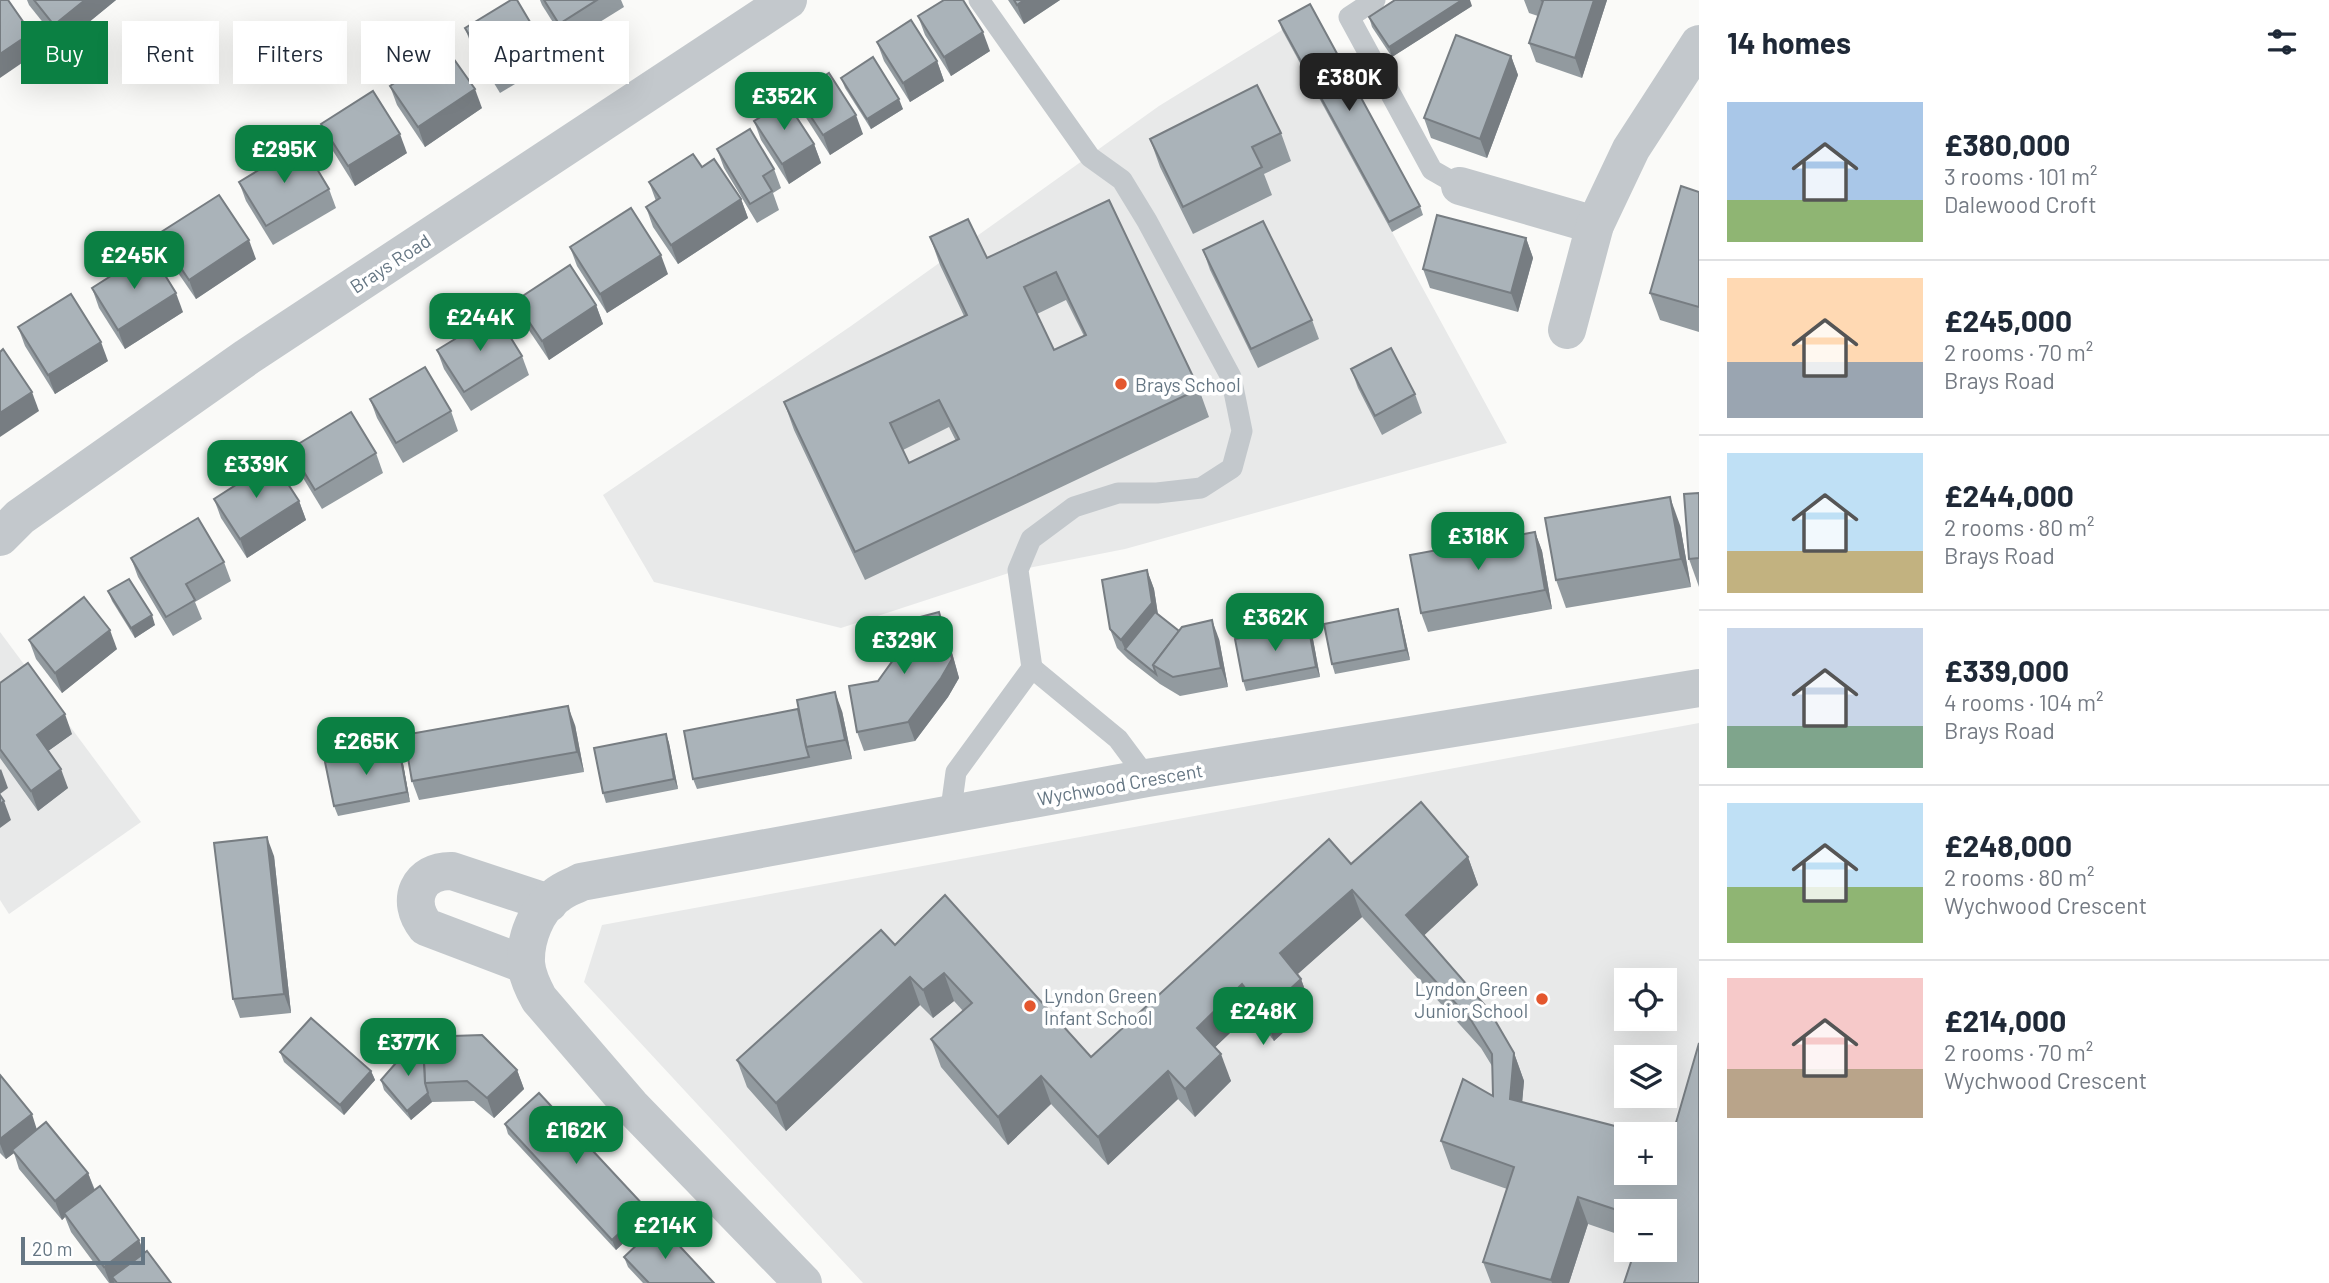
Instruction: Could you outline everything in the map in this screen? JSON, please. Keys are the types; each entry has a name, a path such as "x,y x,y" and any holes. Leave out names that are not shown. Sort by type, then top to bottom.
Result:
{"street":[{"name":"Brays Road","path":"0,537 20,517 247,357 788,0"},
{"path":"1567,330 1595,225 1631,149 1699,44"},
{"path":"1461,186 1595,225"},
{"name":"Wychwood Crescent","path":"526,965 527,946 537,917 557,895 582,882 1147,778 1699,688"},
{"path":"549,903 452,871 432,874 421,884 417,891 416,909 419,918 435,932 526,965 530,982 551,1015 631,1106 803,1283"}],"lane":[{"path":"979,0 1090,157 1122,180 1231,377 1242,431 1232,468 1200,488 1157,493 1118,493 1074,507 1031,539 1018,570 1031,668 1118,739 1147,778"},
{"path":"1375,0 1349,17 1432,170 1461,186"},
{"path":"950,816 956,772 1031,668"}],"shaded area":[{"name":"Brays School","path":"1282,30 1507,443 1125,549 1018,570 841,628 654,582 603,495 851,326 1159,106"},
{"path":"0,632 141,822 9,914 0,900"},
{"name":"Lyndon Green Infant School","path":"1699,723 1699,1283 863,1283 584,982 602,925"}],"building":[{"path":"0,0 8,0 23,21 21,40 0,54"},
{"path":"34,0 85,0 59,21 51,21"},
{"path":"511,0 517,0 529,21 476,21"},
{"path":"544,0 597,0 564,21 557,21"},
{"path":"944,0 963,0 983,32 944,57 918,16"},
{"path":"1395,0 1462,0 1389,47 1369,17"},
{"path":"1541,0 1594,0 1575,58 1529,43 1543,1"},
{"path":"1310,4 1420,206 1389,222 1279,21"},
{"path":"911,20 937,61 903,83 877,42"},
{"path":"1456,35 1511,56 1480,139 1424,118"},
{"path":"873,57 899,99 867,119 841,78"},
{"path":"455,61 475,89 418,127 390,86 455,84"},
{"path":"829,73 856,115 823,135 796,94"},
{"path":"1257,85 1281,133 1252,147 1262,167 1183,207 1150,139"},
{"path":"373,91 400,134 348,166 321,124"},
{"path":"786,101 814,144 782,164 754,121"},
{"path":"750,129 774,169 763,176 772,191 750,204 717,149"},
{"path":"302,144 329,189 266,226 239,182"},
{"path":"693,154 702,167 714,159 741,199 671,245 646,207 660,198 649,182"},
{"path":"1681,186 1699,192 1699,307 1650,293"},
{"path":"219,195 249,240 189,280 158,234"},
{"path":"1109,200 1199,389 855,552 784,402 967,315 930,237 968,219 987,258","holes":["1056,272 1086,335 1054,350 1024,287","939,400 959,439 909,463 890,423"]},
{"path":"631,208 661,255 600,294 570,247"},
{"path":"1437,215 1526,238 1511,293 1423,269"},
{"path":"1263,221 1312,320 1251,349 1203,250"},
{"path":"150,251 176,293 118,330 92,288"},
{"path":"570,265 596,305 542,341 515,301"},
{"path":"71,294 101,342 48,375 18,327"},
{"path":"496,314 522,356 464,392 437,350"},
{"path":"1391,348 1415,394 1375,416 1351,369"},
{"path":"3,349 32,392 0,413 0,352"},
{"path":"425,367 451,411 396,443 370,399"},
{"path":"351,412 376,453 315,490 290,449"},
{"path":"273,461 299,501 240,539 214,499"},
{"path":"1699,493 1699,558 1689,559 1684,494"},
{"path":"1670,497 1681,559 1556,580 1545,518"},
{"path":"198,518 224,562 186,584 195,600 166,617 131,558"},
{"path":"1535,532 1545,590 1421,613 1410,555"},
{"path":"1147,570 1152,603 1121,640 1110,629 1102,580"},
{"path":"129,579 152,615 131,628 108,591"},
{"path":"84,597 110,630 55,673 29,640"},
{"path":"1398,609 1406,650 1332,664 1324,624"},
{"path":"939,612 952,659 941,678 908,722 857,732 849,686 878,681 901,649 894,624"},
{"path":"1155,612 1179,631 1153,665 1156,674 1125,649"},
{"path":"1212,620 1221,668 1173,677 1153,665 1182,627"},
{"path":"1308,625 1316,667 1243,681 1235,639"},
{"path":"28,663 65,714 37,735 61,769 31,791 0,749 0,683"},
{"path":"835,692 845,740 806,747 797,700"},
{"path":"568,706 577,752 412,781 404,735"},
{"path":"798,709 809,757 693,779 684,731"},
{"path":"666,734 674,779 603,793 594,748"},
{"path":"399,748 407,792 334,806 325,762"},
{"path":"1421,802 1468,857 1406,915 1489,1010 1514,1053 1510,1099 1614,1126 1614,1185 1677,1185 1676,1122 1699,1043 1699,1283 1624,1283 1631,1262 1677,1262 1677,1199 1614,1199 1614,1209 1578,1197 1551,1280 1483,1262 1514,1167 1441,1141 1463,1079 1493,1096 1492,1054 1471,1020 1352,890 1280,953 1301,979 1264,1013 1242,984 1197,1028 1221,1054 1185,1089 1168,1071 1098,1137 1041,1076 998,1117 931,1039 972,1003 944,973 923,990 910,977 776,1103 737,1060 881,930 895,945 945,895 1091,1057 1329,839 1351,864"},
{"path":"267,837 284,994 233,999 214,843"},
{"path":"311,1018 371,1071 340,1105 280,1052"},
{"path":"482,1035 517,1070 487,1098 467,1081 425,1083 423,1037"},
{"path":"423,1047 428,1093 407,1111 381,1080 409,1048"},
{"path":"0,1075 32,1114 0,1139"},
{"path":"539,1093 646,1208 612,1240 505,1124"},
{"path":"46,1122 88,1173 55,1201 12,1150"},
{"path":"100,1186 139,1240 104,1267 64,1213"},
{"path":"659,1224 714,1283 649,1283 624,1257"},
{"path":"147,1251 171,1283 117,1283 112,1277"}],"place":[{"name":"Brays School","path":"1121,384"},
{"name":"Lyndon Green Junior School","path":"1542,999"},
{"name":"Lyndon Green Infant School","path":"1030,1006"}]}
